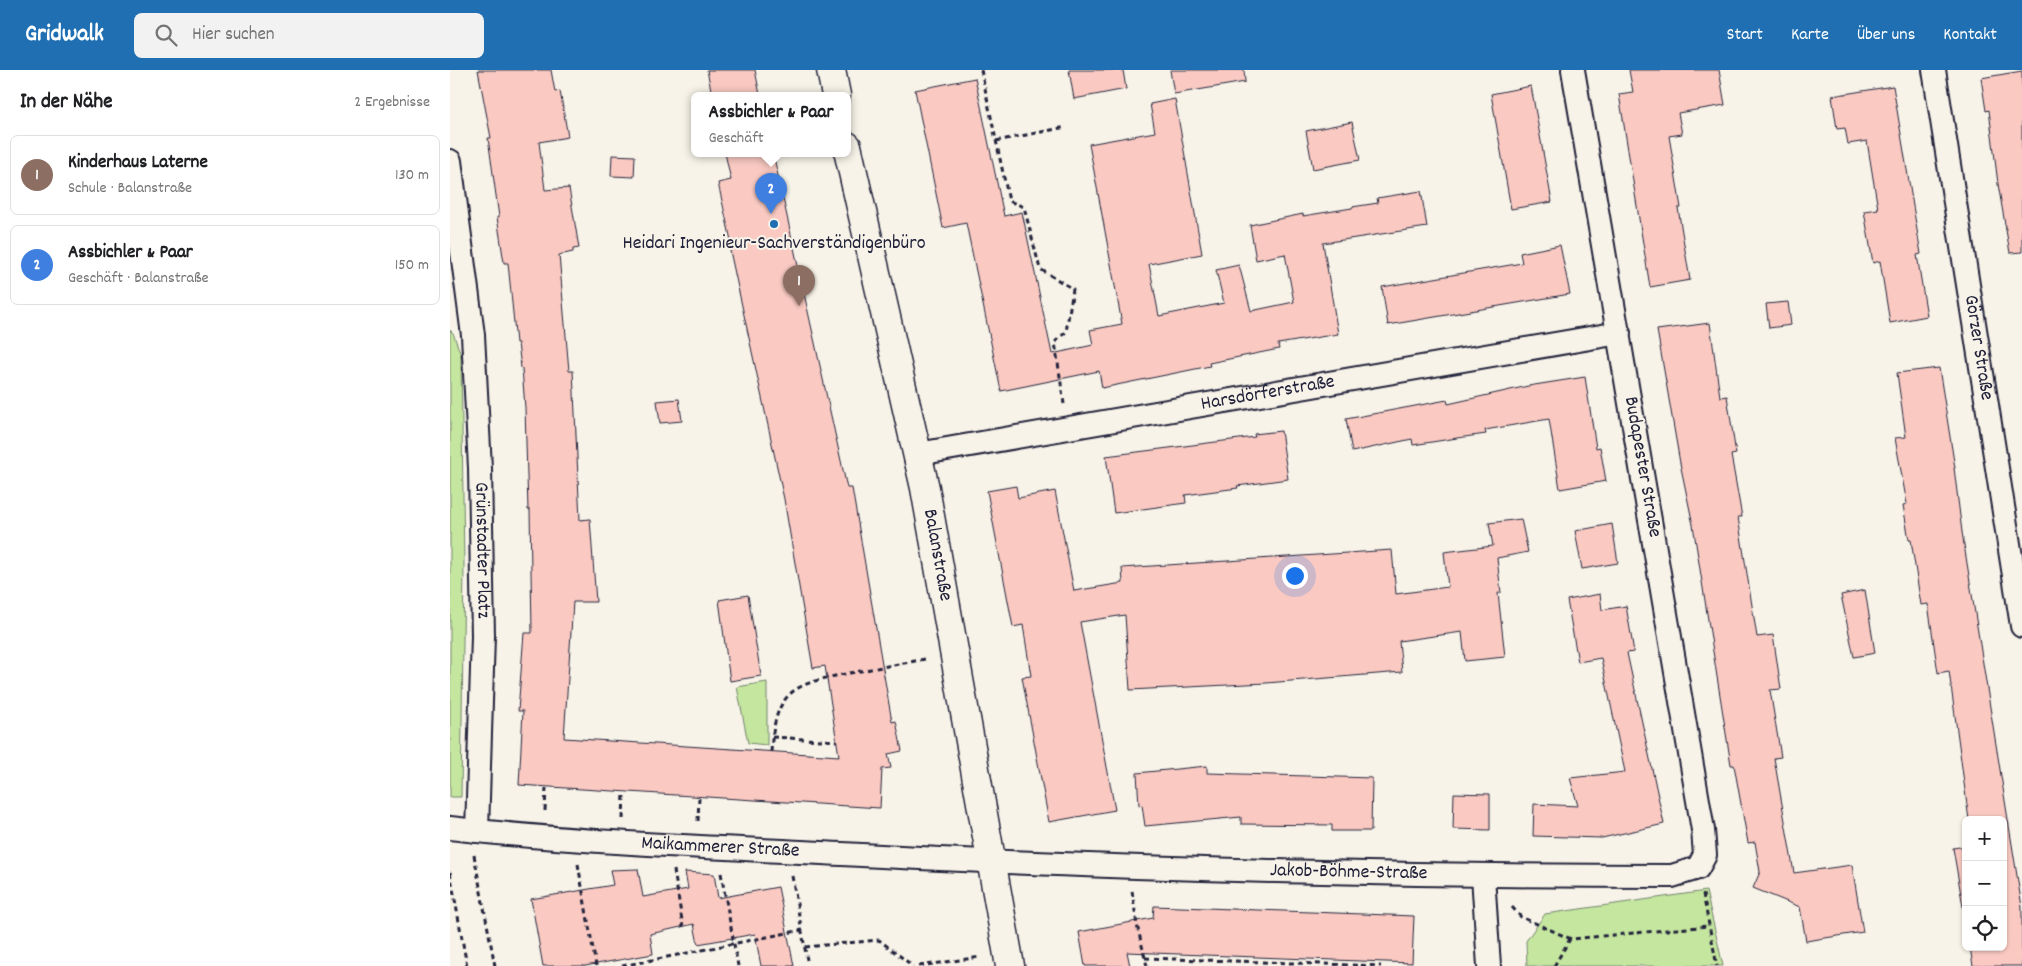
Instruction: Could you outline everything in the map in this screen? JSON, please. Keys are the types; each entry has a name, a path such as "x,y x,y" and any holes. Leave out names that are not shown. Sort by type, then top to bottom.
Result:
{"street":[{"path":"830,70 835,92"},
{"name":"Budapester Straße","path":"1573,70 1703,830 1705,855 1699,866"},
{"name":"Görzer Straße","path":"1934,70 2022,626"},
{"name":"Balanstraße","path":"850,157 918,454 1010,966"},
{"name":"Grünstadter Platz","path":"450,161 459,289 473,335 480,468 483,626 466,830"},
{"name":"Harsdörferstraße","path":"918,454 1619,333"},
{"name":"Maikammerer Straße","path":"466,830 717,848 992,862"},
{"name":"Jakob-Böhme-Straße","path":"992,862 1483,876 1672,876 1699,866"},
{"path":"1483,876 1489,966"}],"path":[{"path":"981,70 1009,201 1024,207 1040,269 1074,289 1066,332 1055,342 1062,390"},
{"path":"996,141 1066,127"},
{"path":"771,752 776,715 784,701 796,688 815,680 925,659"},
{"path":"772,737 837,741"},
{"path":"466,830 495,966"},
{"path":"574,839 596,966"},
{"path":"717,848 738,966"},
{"path":"787,851 807,960"},
{"path":"1699,866 1717,966"},
{"path":"450,872 467,966"},
{"path":"1483,876 1521,917 1571,939 1709,926"},
{"path":"677,891 683,927"},
{"path":"1133,901 1147,966"},
{"path":"622,966 802,930"},
{"path":"1554,966 1571,939"},
{"path":"805,948 879,940 913,966"},
{"path":"918,966 980,957"},
{"path":"1145,958 1382,966"}],"green space":[{"path":"450,330 453,333 461,355 464,564 461,797 450,797"},
{"path":"767,682 767,745 748,743 737,687"},
{"path":"1706,891 1723,966 1527,966 1526,941 1545,914"}],"building":[{"path":"478,70 551,70 555,92 560,91 568,137 539,142 545,190 569,188 579,248 573,249 573,252 559,255 569,371 573,371 580,520 590,519 596,602 573,602 564,738 839,756 825,666 813,668 784,499 729,246 732,245 718,183 731,180 726,157 774,157 847,488 852,488 892,722 896,721 902,751 888,754 891,768 882,769 880,808 519,785 523,711 518,711 524,633 532,633 530,510 528,510 522,368 518,343 516,343 508,263 504,263 497,217 499,217 488,138 491,138"},
{"path":"707,70 755,70 759,92 711,92"},
{"path":"1069,70 1123,70 1126,89 1074,99"},
{"path":"1170,70 1244,70 1245,82 1174,94"},
{"path":"1629,70 1719,70 1725,105 1678,113 1682,134 1669,136 1690,280 1650,287 1619,94 1633,92"},
{"path":"2022,71 2022,252 2010,253 1998,184 1989,110 1986,111 1981,78"},
{"path":"975,78 1004,216 1022,212 1052,354 1093,345 1090,330 1122,324 1089,144 1155,132 1150,104 1175,99 1202,254 1149,264 1159,316 1224,303 1216,270 1239,265 1251,311 1294,302 1285,254 1256,260 1250,225 1303,214 1303,216 1378,203 1377,198 1421,191 1427,227 1323,243 1338,334 1278,344 1279,349 1209,363 1210,366 1102,388 1099,371 1001,391 966,223 943,228 915,90"},
{"path":"1531,86 1552,202 1511,209 1491,94"},
{"path":"1893,86 1921,254 1917,255 1927,316 1890,323 1880,261 1873,263 1864,211 1878,209 1867,141 1848,144 1845,128 1837,129 1832,96"},
{"path":"1352,122 1360,160 1313,169 1306,131"},
{"path":"612,155 635,156 634,177 611,176"},
{"path":"1560,245 1570,294 1388,325 1382,287 1522,263 1520,253"},
{"path":"1788,302 1791,325 1769,328 1766,304"},
{"path":"1710,323 1720,397 1727,396 1736,454 1731,455 1742,517 1738,517 1757,637 1773,635 1781,689 1770,690 1781,757 1774,758 1794,873 1852,865 1863,932 1806,941 1800,907 1753,888 1760,872 1755,842 1748,843 1734,765 1731,765 1693,525 1680,463 1657,330"},
{"path":"1939,368 1955,468 1962,532 2022,907 2022,966 1973,966 1971,951 2007,951 2007,816 1968,816 1949,671 1938,673 1928,604 1921,605 1911,540 1909,540 1903,505 1907,504 1895,438 1906,437 1897,373"},
{"path":"1585,377 1596,448 1600,447 1606,481 1560,489 1549,419 1485,430 1486,434 1413,445 1412,439 1352,452 1346,419 1447,400 1448,404 1528,386"},
{"path":"679,399 682,421 660,423 657,401"},
{"path":"1281,431 1288,479 1185,495 1186,503 1114,513 1106,456 1255,437 1254,434"},
{"path":"1016,486 1018,498 1055,491 1074,591 1123,583 1122,568 1392,550 1396,594 1448,587 1444,552 1493,546 1489,523 1521,519 1528,552 1497,558 1501,593 1498,593 1505,657 1465,661 1462,632 1399,641 1402,672 1266,683 1130,690 1125,615 1080,622 1115,810 1049,822 1022,677 1031,676 1023,625 1013,627 987,491"},
{"path":"1612,524 1618,563 1582,569 1575,531"},
{"path":"1865,590 1875,653 1854,657 1841,595"},
{"path":"1600,594 1602,610 1626,606 1634,652 1627,653 1664,824 1602,838 1533,836 1534,804 1578,806 1570,778 1625,772 1601,658 1578,662 1567,600"},
{"path":"748,595 761,676 730,681 719,600"},
{"path":"1207,766 1207,773 1372,778 1371,831 1332,831 1332,825 1241,824 1241,817 1145,826 1142,805 1139,806 1137,773"},
{"path":"1454,793 1490,794 1490,830 1453,829"},
{"path":"1962,847 1962,901 1953,848"},
{"path":"638,869 643,897 688,889 685,872 714,874 718,898 778,887 794,966 761,966 755,934 698,944 694,924 650,934 653,954 585,966 543,966 531,899 613,885 610,870"},
{"path":"1154,906 1414,916 1412,963 1127,952 1130,966 1085,966 1079,932 1153,918"}],"place":[{"name":"Assbichler & Paar","path":"771,214"},
{"name":"Heidari Ingenieur-Sachverständigenbüro","path":"774,224"},
{"name":"Kinderhaus Laterne","path":"799,306"}]}
